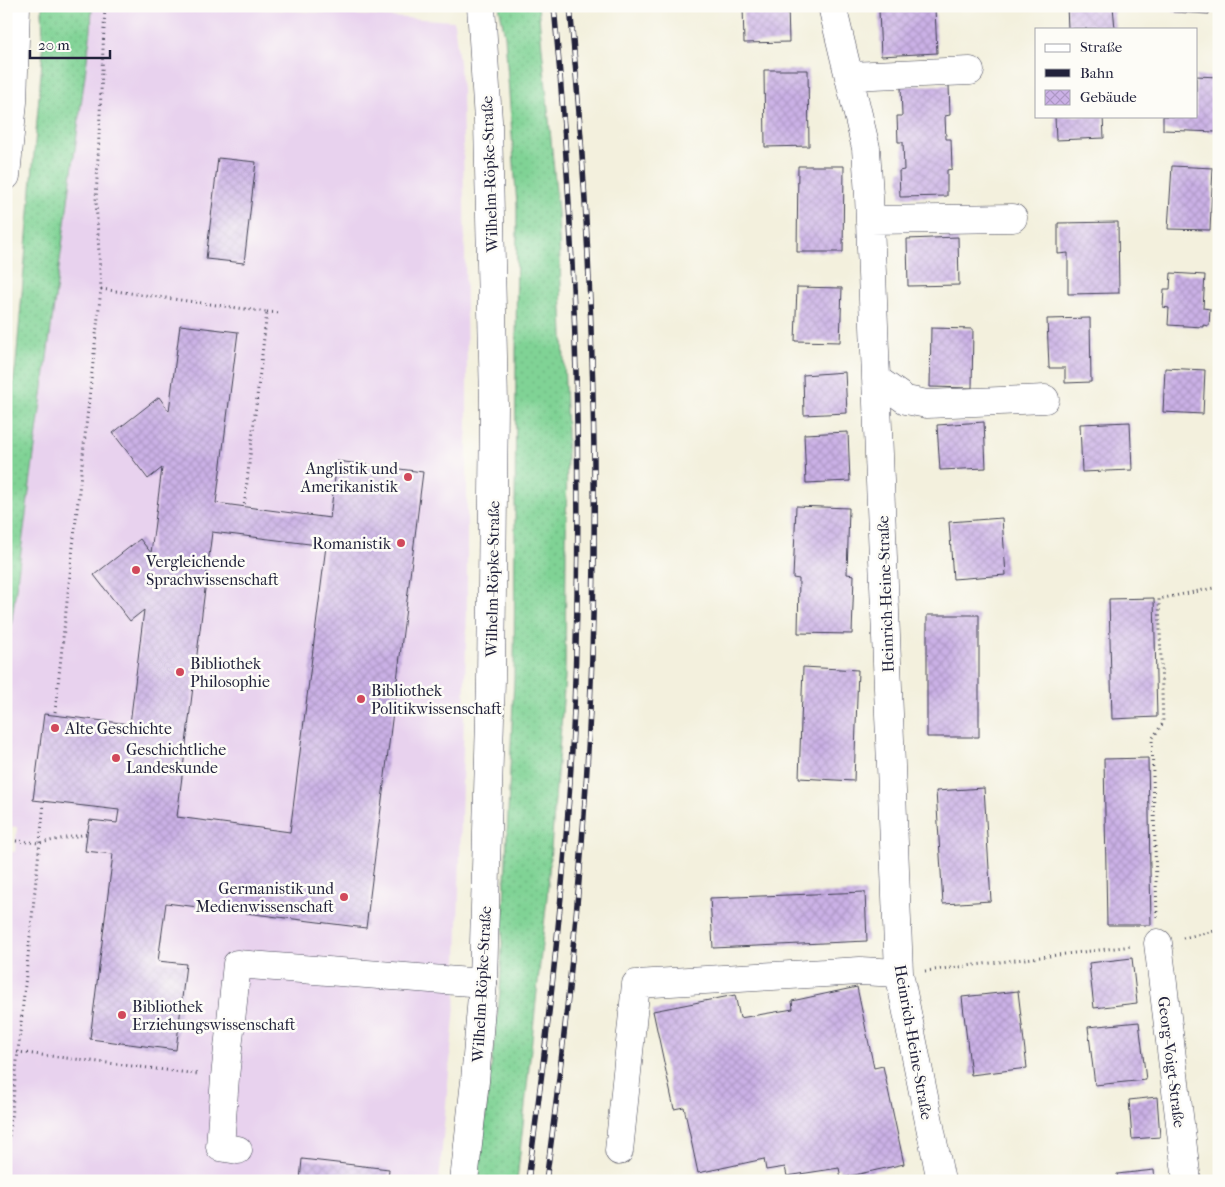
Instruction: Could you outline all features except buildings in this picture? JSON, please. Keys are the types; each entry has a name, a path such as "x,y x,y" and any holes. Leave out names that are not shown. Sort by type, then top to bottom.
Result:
{"main road":[{"path":"6,176 12,102 16,6"},
{"name":"Wilhelm-Röpke-Straße","path":"464,1181 483,984 490,708 494,404 488,121 481,6"},
{"name":"Heinrich-Heine-Straße","path":"832,6 866,148 900,974 941,1181"},
{"path":"849,76 970,71"},
{"path":"870,220 1013,218"},
{"path":"876,379 906,400 927,404 1045,399"},
{"name":"Georg-Voigt-Straße","path":"1158,943 1187,1181"},
{"path":"238,1150 220,1147 223,1059 237,964 483,984"},
{"path":"619,1151 636,984 860,971 900,974"}],"path":[{"path":"55,712 101,289 96,200 106,6"},
{"path":"101,289 281,313"},
{"path":"244,507 267,312"},
{"path":"1158,943 1152,739 1163,724 1159,599 1219,587"},
{"path":"6,1166 44,803"},
{"path":"6,840 39,843 87,834"},
{"path":"900,974 1158,943 1219,930"},
{"path":"17,1052 223,1059"}],"shaded area":[{"path":"56,6 215,6 454,21 462,89 467,363 467,611 456,996 439,1181 6,1181 6,851 15,852 17,827 6,826 6,600"}],"green space":[{"path":"42,6 92,6 91,30 6,663 6,437 16,363 43,50"},
{"path":"499,6 538,6 558,212 567,434 565,677 547,897 517,1181 480,1181 479,1169 500,992 514,679 517,206 505,36"}],"railway":[{"path":"528,1181 550,1004 562,887 571,769 577,622 576,358 568,182 554,6"},
{"path":"546,1181 561,1064 579,887 587,769 593,622 594,446 589,269 578,94 570,6"}],"place":[{"name":"Anglistik und Amerikanistik","path":"408,477"},
{"name":"Romanistik","path":"401,543"},
{"name":"Vergleichende Sprachwissenschaft","path":"136,570"},
{"name":"Bibliothek Philosophie","path":"180,672"},
{"name":"Bibliothek Politikwissenschaft","path":"361,699"},
{"name":"Alte Geschichte","path":"55,728"},
{"name":"Geschichtliche Landeskunde","path":"116,758"},
{"name":"Germanistik und Medienwissenschaft","path":"344,897"},
{"name":"Bibliothek Erziehungswissenschaft","path":"122,1015"}]}
